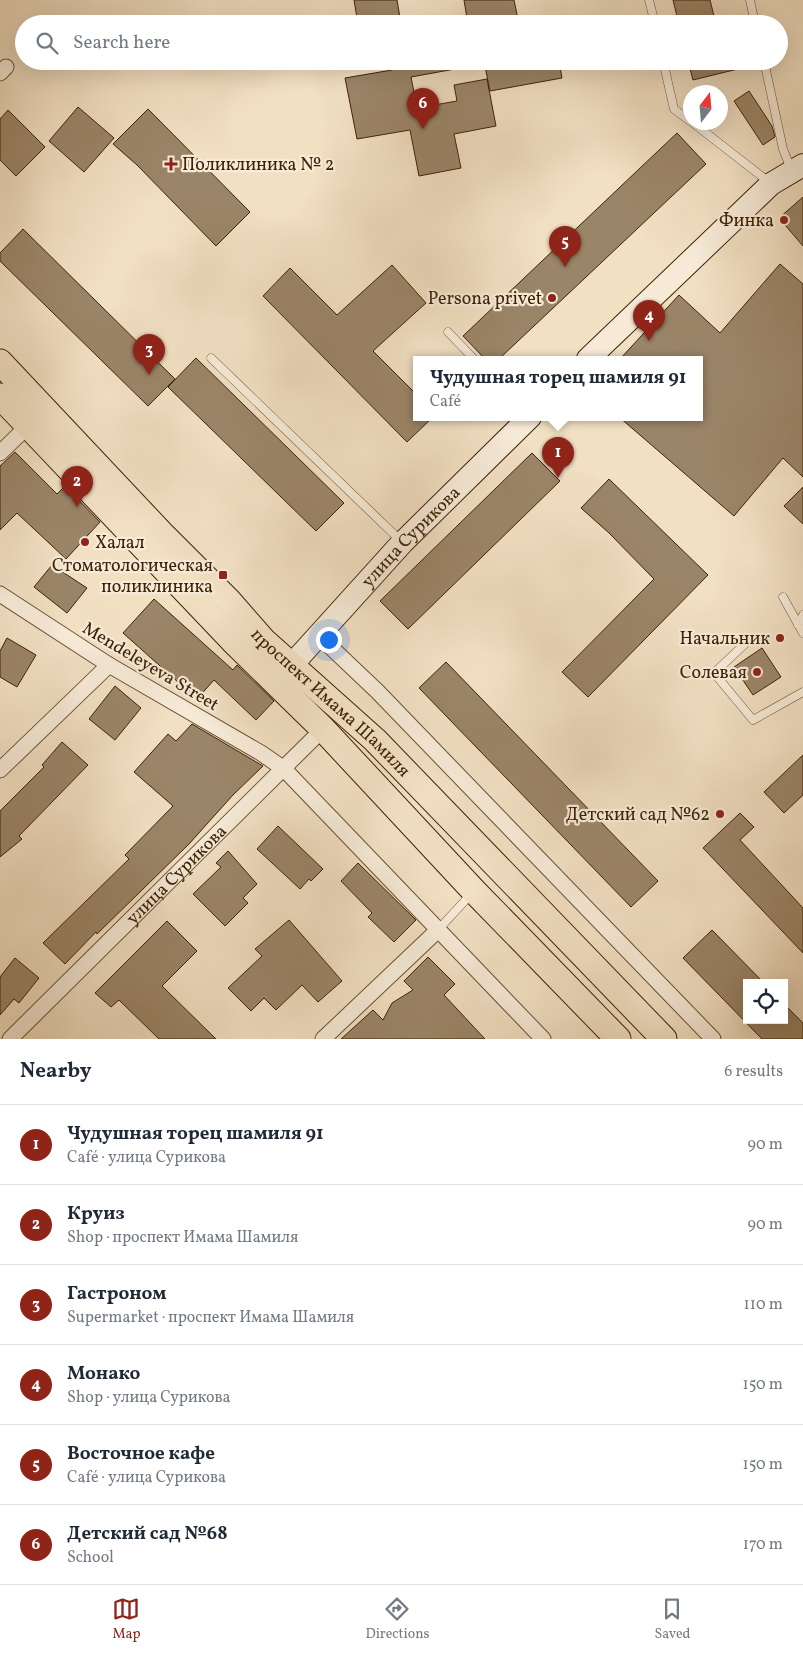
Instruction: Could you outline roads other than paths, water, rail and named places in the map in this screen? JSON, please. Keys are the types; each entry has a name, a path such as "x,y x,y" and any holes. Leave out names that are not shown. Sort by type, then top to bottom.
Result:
{"main road":[{"path":"591,356 771,184 797,168"},
{"name":"проспект Имама Шамиля","path":"0,362 36,417 275,683 323,729 474,891 618,1039"},
{"name":"проспект Имама Шамиля","path":"0,396 36,417 161,533 228,600 263,640 382,746 664,1039"},
{"name":"улица Сурикова","path":"275,683 402,543 526,421"},
{"name":"улица Сурикова","path":"323,729 343,712"}],"street":[{"path":"0,453 36,417"},
{"name":"Mendeleyeva Street","path":"0,594 110,665 261,753 284,769 543,1039"},
{"path":"318,634 384,698 712,1039"},
{"path":"0,770 110,665"},
{"name":"улица Сурикова","path":"10,1039 323,729"},
{"path":"322,1039 438,930"}],"lane":[{"path":"649,0 652,15"},
{"path":"750,0 753,15"},
{"path":"665,70 674,109 683,116"},
{"path":"766,70 783,149 797,168"},
{"path":"701,130 771,184"},
{"path":"448,332 471,356"},
{"path":"211,358 402,543"},
{"path":"783,597 803,633"},
{"path":"798,625 803,615"},
{"path":"748,641 714,673 754,720 803,692"},
{"path":"438,930 474,891"}],"place":[{"name":"Детский сад №68","path":"423,129"},
{"name":"Поликлиника № 2","path":"171,164"},
{"name":"Финка","path":"784,220"},
{"name":"Восточное кафе","path":"565,267"},
{"name":"Persona privet","path":"552,298"},
{"name":"Монако","path":"649,341"},
{"name":"Гастроном","path":"149,375"},
{"name":"Чудушная торец шамиля 91","path":"558,478"},
{"name":"Круиз","path":"77,507"},
{"name":"Халал","path":"85,542"},
{"name":"Стоматологическая поликлиника","path":"223,575"},
{"name":"Начальник","path":"780,638"},
{"name":"Солевая","path":"757,672"},
{"name":"Детский сад №62","path":"720,814"}]}
